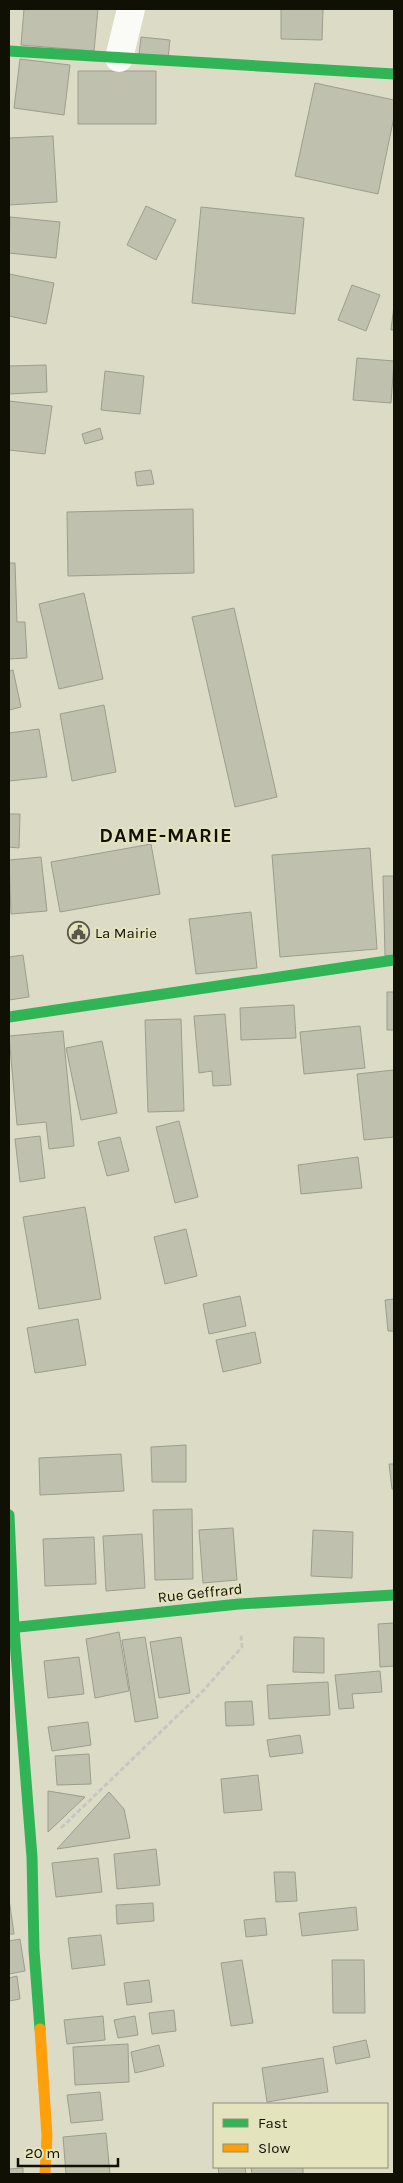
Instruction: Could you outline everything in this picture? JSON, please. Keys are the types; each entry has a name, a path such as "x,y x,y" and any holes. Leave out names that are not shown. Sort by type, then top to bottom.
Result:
{"street":[{"path":"120,58 131,9"},
{"path":"9,51 394,74"},
{"path":"9,1017 394,960"},
{"path":"9,1515 12,1628 32,1857 34,1950 47,2136 45,2174"},
{"name":"Rue Geffrard","path":"12,1628 238,1604 394,1595"}],"path":[{"path":"32,1857 201,1693 242,1647 238,1604"}],"building":[{"path":"24,9 98,9 94,51 21,45"},
{"path":"281,9 323,9 322,40 281,39"},
{"path":"141,37 170,40 168,58 139,55"},
{"path":"20,59 70,65 64,115 14,108"},
{"path":"78,71 156,71 156,124 78,124"},
{"path":"315,83 394,100 394,117 378,194 295,176"},
{"path":"53,136 57,202 9,205 9,138"},
{"path":"146,206 176,220 156,260 127,245"},
{"path":"201,207 304,218 295,314 192,303"},
{"path":"10,217 60,222 56,258 9,253"},
{"path":"9,274 54,283 46,324 9,316"},
{"path":"352,285 380,295 366,331 338,320"},
{"path":"394,306 394,330 391,330"},
{"path":"357,358 394,361 391,403 353,400"},
{"path":"46,365 47,392 9,394 9,366"},
{"path":"105,371 144,376 140,414 101,410"},
{"path":"9,401 52,406 45,454 9,450"},
{"path":"100,428 103,439 85,444 82,434"},
{"path":"151,470 154,484 137,486 135,472"},
{"path":"193,509 194,573 68,576 67,512"},
{"path":"9,563 15,563 17,622 25,622 27,658 9,659"},
{"path":"84,593 103,679 59,689 39,604"},
{"path":"234,608 277,797 235,807 192,617"},
{"path":"13,670 21,707 9,710 9,671"},
{"path":"104,705 116,772 72,781 60,714"},
{"path":"39,729 47,777 9,781 9,733"},
{"path":"9,814 20,814 19,848 9,847"},
{"path":"151,844 160,894 60,912 51,862"},
{"path":"370,848 377,949 280,957 272,855"},
{"path":"41,857 47,911 11,914 9,860"},
{"path":"383,876 394,876 394,955 385,956"},
{"path":"251,912 257,968 196,974 189,919"},
{"path":"23,955 29,997 9,1000 9,957"},
{"path":"387,992 394,992 394,1030 387,1030"},
{"path":"294,1005 296,1038 241,1040 240,1008"},
{"path":"225,1014 231,1085 213,1086 212,1071 199,1073 194,1016"},
{"path":"181,1019 184,1111 148,1112 145,1020"},
{"path":"360,1026 365,1068 304,1074 300,1032"},
{"path":"63,1031 74,1146 49,1149 46,1122 17,1125 9,1036"},
{"path":"102,1041 117,1113 81,1120 66,1048"},
{"path":"394,1070 394,1137 364,1140 357,1074"},
{"path":"179,1121 198,1197 175,1203 156,1127"},
{"path":"40,1136 45,1178 20,1182 15,1139"},
{"path":"120,1137 129,1171 107,1176 98,1142"},
{"path":"358,1157 362,1188 301,1194 298,1165"},
{"path":"85,1207 101,1299 39,1309 23,1217"},
{"path":"186,1229 197,1276 165,1284 154,1237"},
{"path":"240,1296 246,1326 209,1334 203,1304"},
{"path":"394,1299 394,1331 388,1331 385,1300"},
{"path":"78,1319 86,1365 35,1373 27,1328"},
{"path":"255,1332 261,1363 223,1372 216,1340"},
{"path":"186,1445 186,1482 152,1482 151,1447"},
{"path":"121,1454 124,1491 40,1495 39,1458"},
{"path":"389,1464 394,1464 394,1489 392,1489"},
{"path":"192,1509 193,1579 155,1580 153,1510"},
{"path":"233,1528 237,1580 203,1583 199,1530"},
{"path":"313,1530 353,1532 352,1578 311,1576"},
{"path":"142,1534 145,1588 106,1591 103,1536"},
{"path":"94,1537 96,1584 45,1586 43,1539"},
{"path":"394,1623 394,1666 380,1667 378,1624"},
{"path":"119,1632 129,1691 95,1698 86,1639"},
{"path":"145,1637 158,1718 135,1722 122,1640"},
{"path":"181,1637 190,1693 159,1698 150,1642"},
{"path":"294,1637 324,1638 324,1673 293,1672"},
{"path":"79,1657 84,1694 48,1698 44,1661"},
{"path":"380,1671 382,1692 352,1694 354,1708 339,1709 335,1675"},
{"path":"328,1682 330,1715 269,1719 267,1685"},
{"path":"252,1701 254,1725 226,1726 225,1702"},
{"path":"88,1722 91,1745 52,1751 48,1727"},
{"path":"300,1735 303,1753 270,1757 267,1740"},
{"path":"89,1754 91,1784 57,1785 55,1756"},
{"path":"258,1775 262,1810 224,1813 221,1779"},
{"path":"48,1791 85,1797 48,1832"},
{"path":"109,1792 124,1809 130,1838 57,1849"},
{"path":"156,1849 160,1885 117,1889 114,1854"},
{"path":"98,1858 102,1892 56,1897 52,1863"},
{"path":"274,1872 295,1872 297,1901 276,1902"},
{"path":"9,1899 14,1934 9,1934"},
{"path":"153,1903 154,1921 117,1924 116,1905"},
{"path":"356,1907 358,1930 302,1936 299,1913"},
{"path":"265,1918 267,1935 246,1937 244,1920"},
{"path":"101,1935 105,1965 72,1969 68,1938"},
{"path":"20,1939 25,1971 9,1974 9,1941"},
{"path":"242,1960 253,2023 231,2026 221,1963"},
{"path":"332,1960 364,1960 365,2013 333,2013"},
{"path":"17,1976 20,1999 9,2001 9,1978"},
{"path":"149,1980 152,2002 127,2005 124,1983"},
{"path":"174,2010 176,2031 152,2034 149,2013"},
{"path":"103,2016 105,2040 67,2044 64,2020"},
{"path":"135,2016 138,2035 118,2038 114,2020"},
{"path":"366,2040 370,2057 336,2064 333,2047"},
{"path":"128,2044 129,2082 75,2085 73,2047"},
{"path":"159,2045 164,2066 135,2073 131,2052"},
{"path":"323,2058 328,2092 267,2102 262,2068"},
{"path":"100,2092 103,2120 71,2123 67,2095"},
{"path":"106,2133 110,2174 66,2174 63,2137"},
{"path":"23,2168 23,2174 9,2174 9,2169"},
{"path":"218,2168 245,2168 246,2174 219,2174"},
{"path":"251,2168 303,2168 303,2174 252,2174"}],"traffic: fast":[{"path":"9,51 394,74"},
{"path":"9,1017 394,960"},
{"path":"9,1515 14,1628 32,1857 34,1950 40,2029"},
{"path":"9,1628 239,1604 394,1595"}],"traffic: slow":[{"path":"40,2029 47,2136 45,2174"}],"place":[{"name":"La Mairie","path":"79,933"}],"district":[{"name":"DAME-MARIE","path":"166,835"}]}
